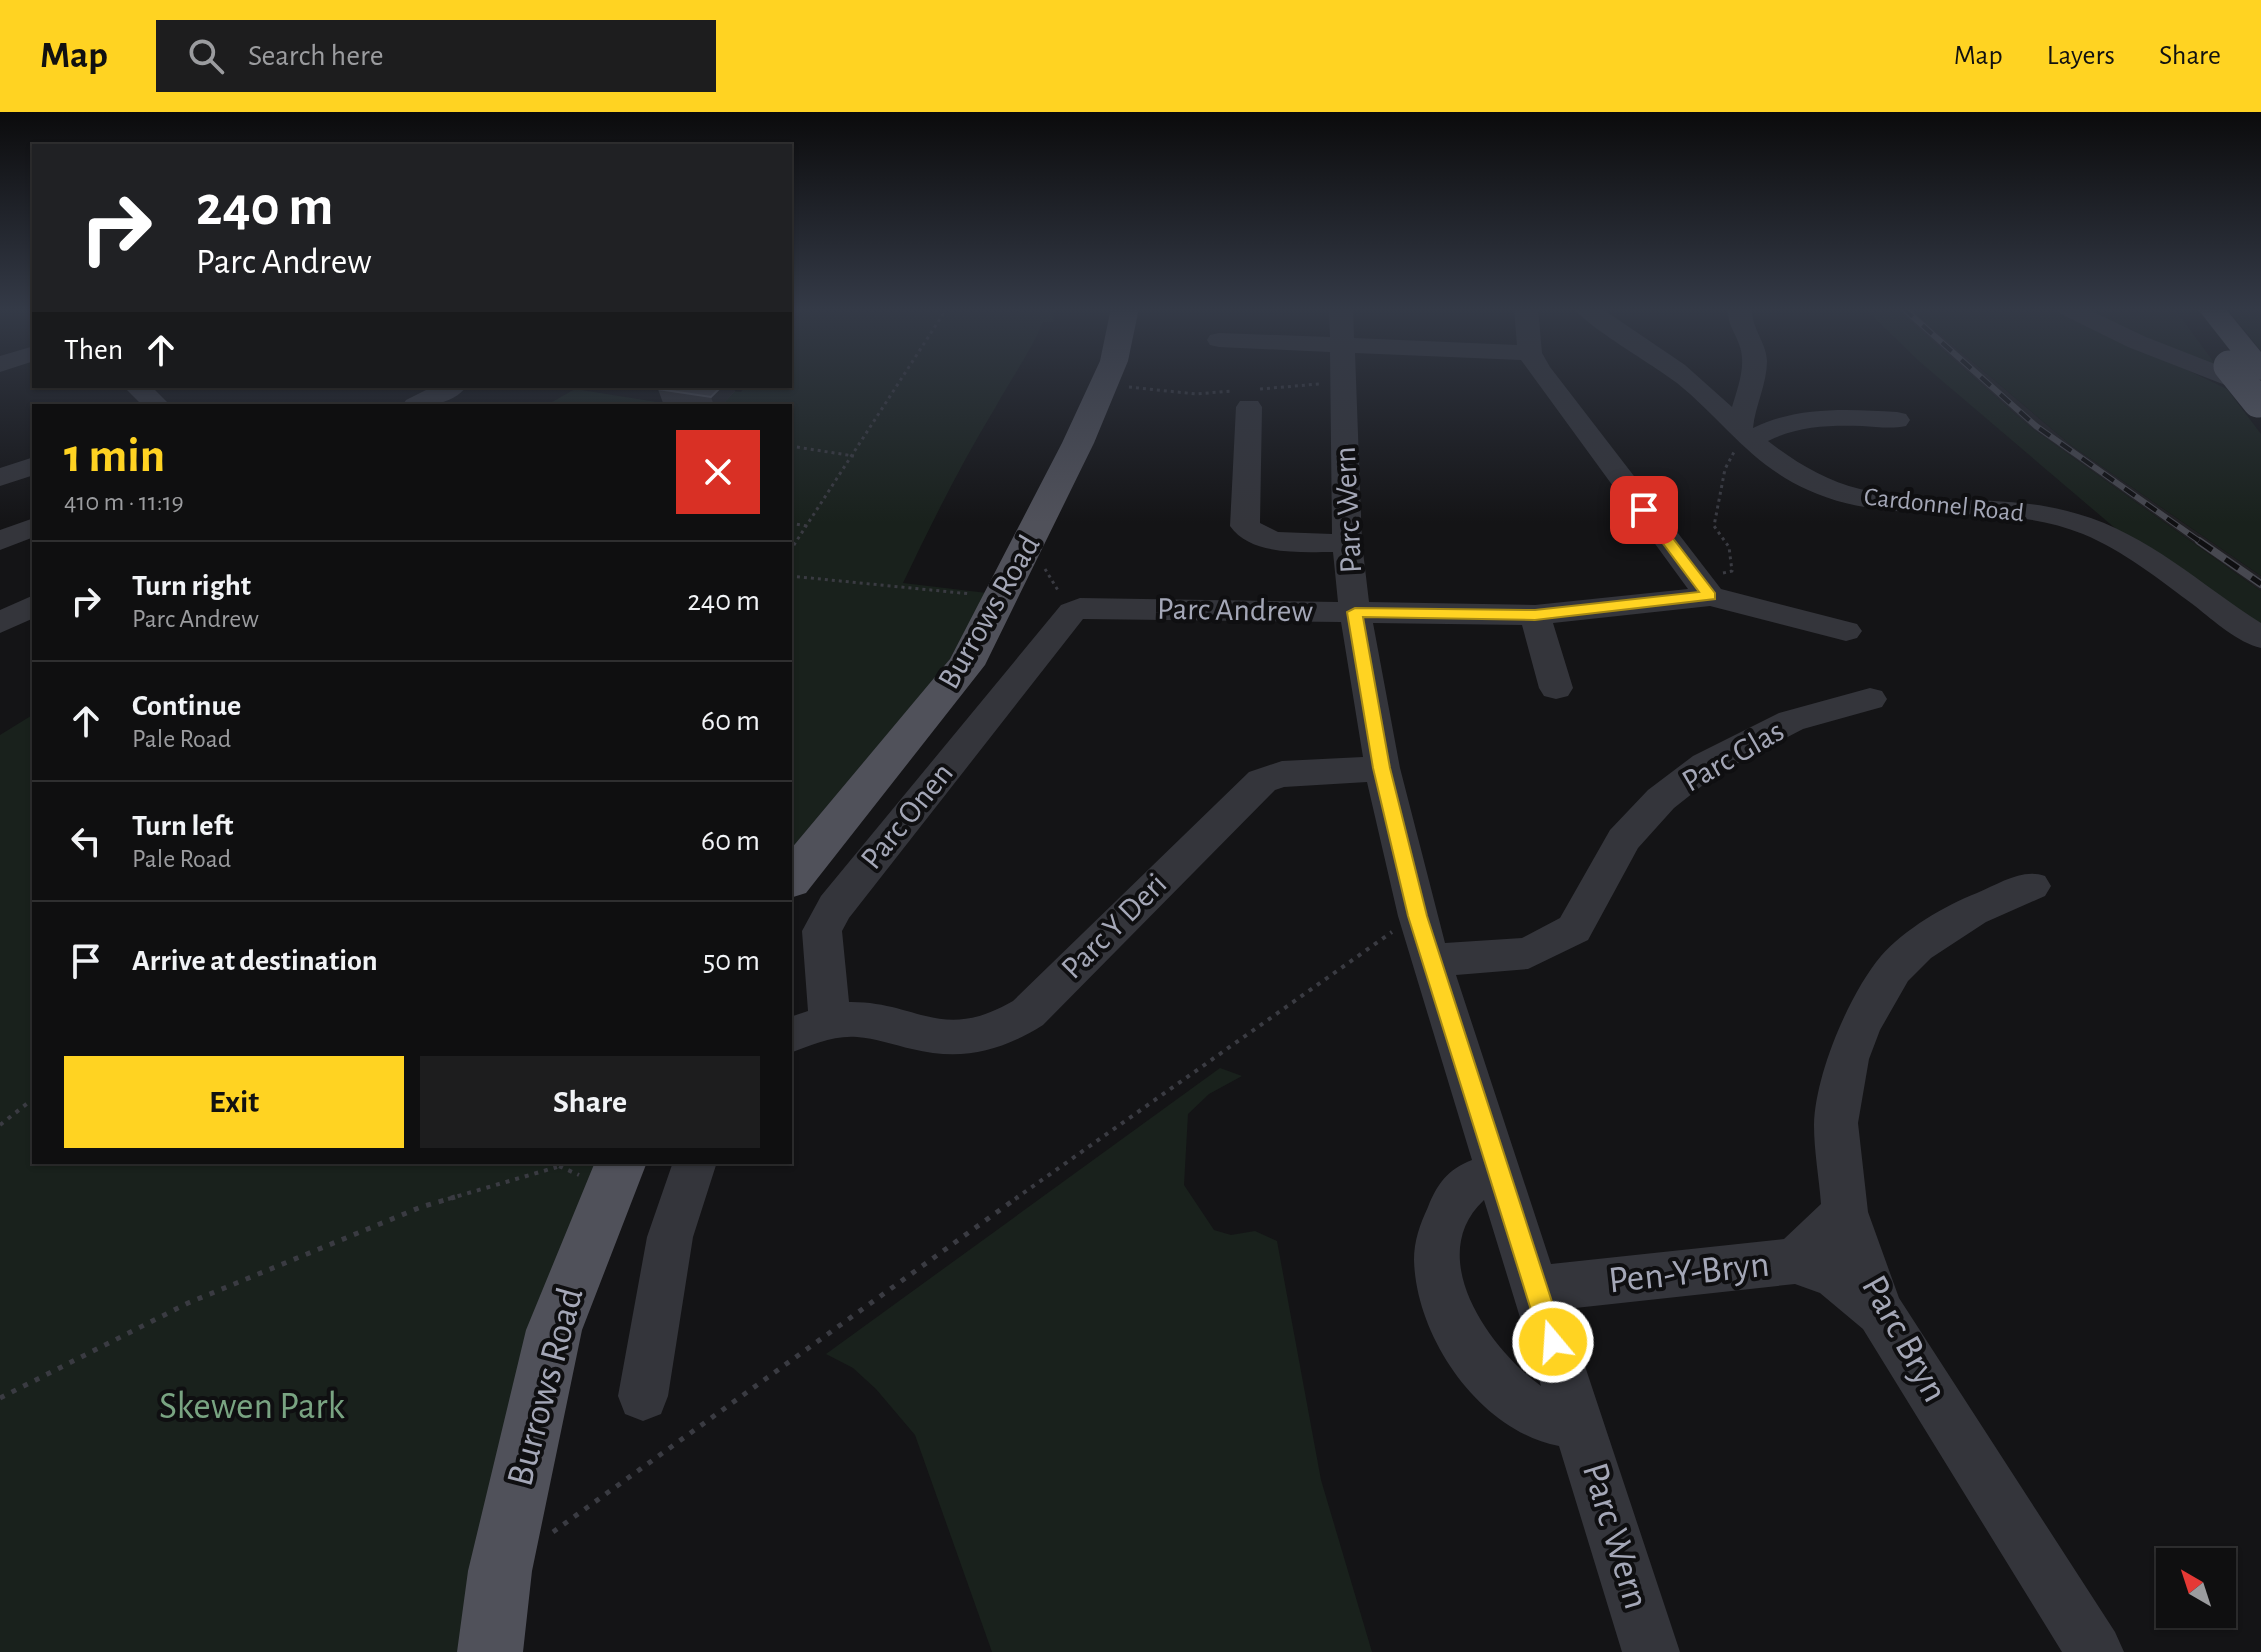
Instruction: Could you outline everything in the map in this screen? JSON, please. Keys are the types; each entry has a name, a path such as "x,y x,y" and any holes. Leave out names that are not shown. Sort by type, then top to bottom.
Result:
{"highway":[{"path":"2242,380 2260,399"}],"main road":[{"name":"Burrows Road","path":"792,879 966,665 1106,380"},
{"name":"Burrows Road","path":"490,1652 500,1571 554,1330 620,1164"}],"street":[{"name":"Parc Wern","path":"1342,380 1347,543 1355,612 1382,768 1417,916 1651,1652"},
{"path":"1546,380 1704,588 1846,631"},
{"name":"Cardonnel Road","path":"1686,380 1704,393 1744,435 1803,477 1849,495 1885,503 2007,508 2067,519 2120,540 2221,614 2261,638"},
{"path":"1754,380 1744,435 1807,419 1858,417 1897,420"},
{"path":"2219,380 2260,399"},
{"path":"138,388 156,404"},
{"path":"419,404 450,388"},
{"path":"1247,396 1245,526 1251,533 1268,540 1347,543"},
{"path":"0,478 32,466"},
{"path":"0,541 32,528"},
{"name":"Parc Andrew","path":"1080,608 1535,615 1704,588"},
{"path":"0,623 32,606"},
{"name":"Parc Onen","path":"801,1032 822,931 835,907 1072,612 1080,608"},
{"path":"1535,615 1556,688"},
{"name":"Parc Glas","path":"1432,959 1480,959 1528,953 1574,929 1623,840 1661,799 1705,765 1791,721 1870,699"},
{"name":"Parc Y Deri","path":"801,1032 857,1019 947,1040 973,1039 1003,1030 1028,1013 1262,781 1282,774 1382,768"},
{"name":"Parc Bryn","path":"2032,886 1972,911 1917,947 1894,969 1877,995 1848,1059 1836,1123 1845,1212 1880,1312 2095,1652"},
{"path":"643,1396 670,1237 694,1164"},
{"name":"Parc Wern","path":"1499,1173 1480,1175 1470,1181 1448,1213 1439,1240 1438,1265 1450,1317 1478,1363 1516,1399 1554,1419 1579,1420"},
{"name":"Pen-Y-Bryn","path":"1795,1261 1845,1212"},
{"name":"Pen-Y-Bryn","path":"1536,1289 1795,1261 1836,1276 1880,1312"}],"path":[{"path":"792,548 902,380"},
{"path":"1104,385 1247,396 1277,380"},
{"path":"1704,588 1732,571 1729,547 1714,526 1725,469 1744,435"},
{"path":"792,446 854,456"},
{"path":"792,523 808,526"},
{"path":"1030,540 1062,597 1080,608"},
{"path":"792,576 1002,597"},
{"path":"551,1533 832,1328 1317,983 1417,916"},
{"path":"0,1125 32,1100"},
{"path":"0,1398 202,1297 421,1207 557,1167"}],"shaded area":[{"path":"1977,380 1994,380 2072,446 2261,576 2261,591 2029,426"}],"green space":[{"path":"792,380 1011,380 935,516 903,583 987,593 948,662 792,848 792,404 549,404 575,389 663,403 678,388 741,392 744,388 792,388"},
{"path":"1941,380 1977,380 2029,426 2261,591 2261,631 2129,540"},
{"path":"1994,380 2208,380 2227,389 2261,434 2261,576 2072,446"},
{"name":"Skewen Park","path":"32,715 32,1164 598,1164 461,1652 0,1652 0,735"},
{"path":"1220,1068 1242,1076 1209,1094 1188,1114 1184,1185 1214,1230 1231,1235 1255,1231 1277,1241 1321,1480 1372,1652 992,1652 915,1435 876,1389 853,1368 826,1354"}],"building":[{"path":"659,388 720,388 711,397"}],"railway":[{"path":"1984,380 2036,426 2202,543"},
{"path":"2199,541 2261,584"}],"route":[{"path":"1553,1342 1417,916 1382,768 1355,612 1535,615 1710,596 1644,510"}]}
